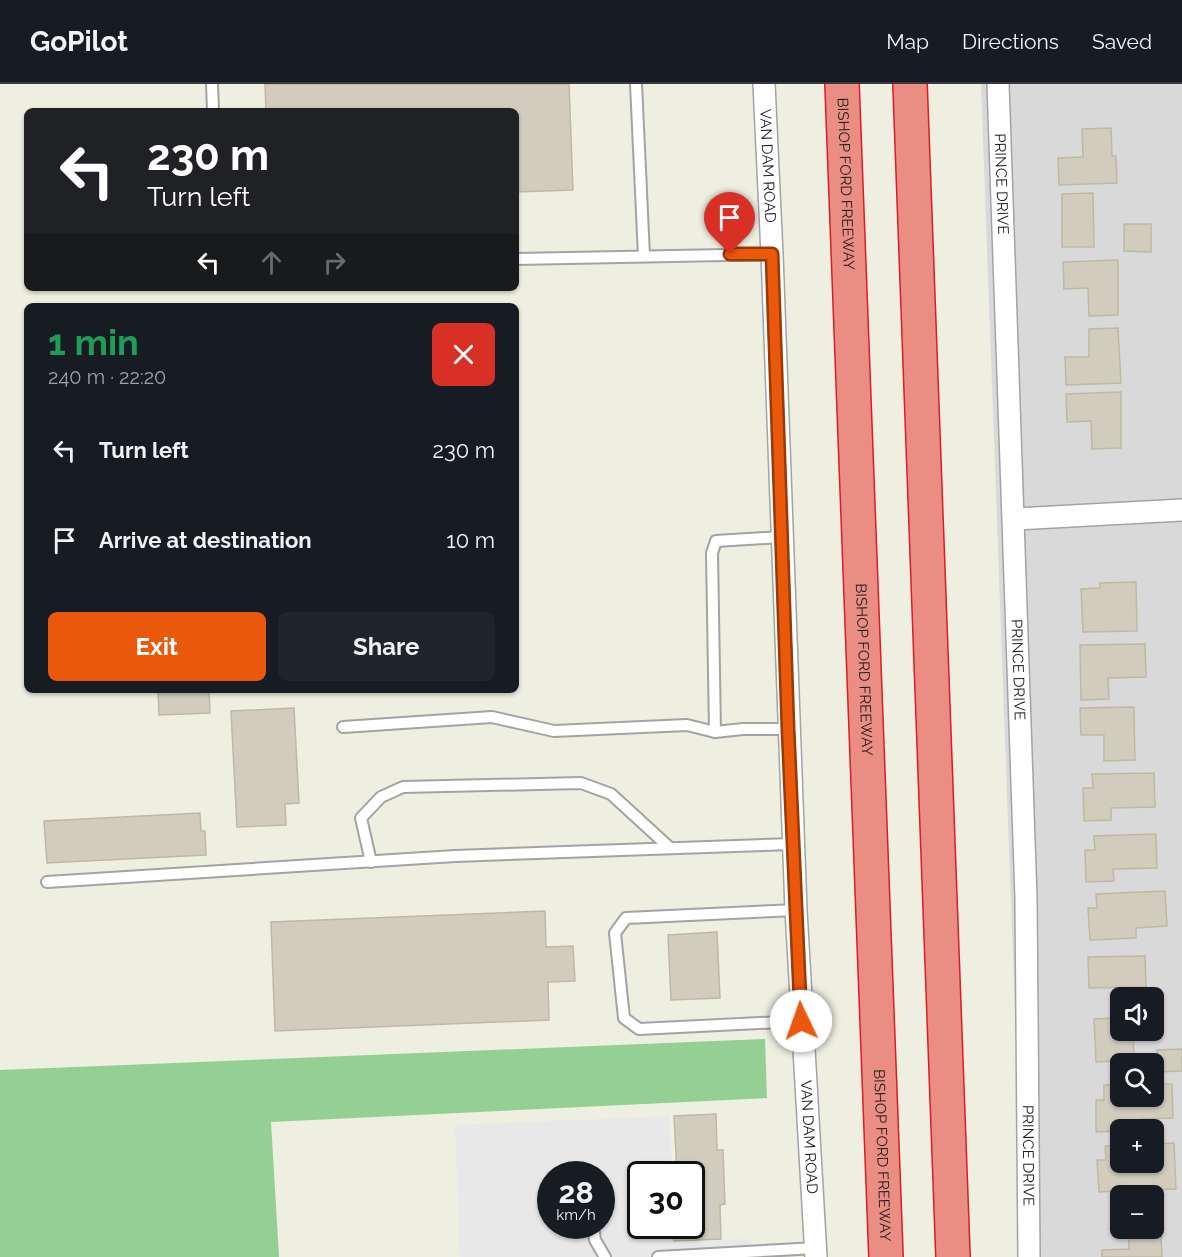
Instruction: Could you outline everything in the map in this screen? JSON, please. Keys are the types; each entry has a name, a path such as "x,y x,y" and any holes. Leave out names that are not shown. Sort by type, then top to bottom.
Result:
{"highway":[{"name":"BISHOP FORD FREEWAY","path":"842,84 886,1257"},
{"path":"910,84 953,1257"}],"street":[{"name":"VAN DAM ROAD","path":"764,84 795,910 816,1252"},
{"name":"PRINCE DRIVE","path":"998,84 1026,898 1029,1257"},
{"path":"1014,519 1182,510"}],"lane":[{"path":"212,84 213,108"},
{"path":"636,84 644,256"},
{"path":"519,259 772,254"},
{"path":"715,732 712,553 716,541 782,537"},
{"path":"343,727 492,717 554,731 687,725 715,732 743,729 788,729"},
{"path":"371,862 361,818 381,797 403,786 581,783 611,794 670,848"},
{"path":"47,882 455,856 793,844"},
{"path":"795,910 626,918 615,933 624,1018 639,1029 801,1021"},
{"path":"595,1239 605,1257"},
{"path":"658,1257 816,1252"}],"shaded area":[{"path":"981,84 1182,84 1182,1257 1024,1257"},
{"path":"670,1116 672,1161 627,1161 627,1239 674,1239 674,1242 751,1239 752,1257 460,1257 455,1125"}],"green space":[{"path":"765,1039 767,1098 271,1122 279,1257 0,1257 0,1070"}],"building":[{"path":"265,84 569,84 573,190 519,192 519,108 266,108"},
{"path":"1111,128 1112,156 1116,156 1117,183 1059,185 1058,158 1083,157 1082,129"},
{"path":"1093,193 1094,247 1062,247 1062,194"},
{"path":"1124,224 1151,224 1151,252 1124,251"},
{"path":"1118,260 1118,315 1089,316 1088,288 1064,289 1063,262"},
{"path":"1118,328 1121,383 1066,385 1065,357 1089,357 1089,329"},
{"path":"1121,392 1121,448 1092,449 1091,421 1067,422 1066,394"},
{"path":"1136,582 1137,631 1083,632 1081,589 1100,588 1100,583"},
{"path":"1145,644 1146,677 1108,678 1109,699 1081,700 1080,645"},
{"path":"158,693 209,693 210,713 159,715"},
{"path":"1134,707 1135,760 1104,761 1104,735 1081,735 1080,708"},
{"path":"294,708 299,803 285,804 286,825 237,827 231,711"},
{"path":"1154,773 1155,807 1111,808 1111,820 1084,821 1083,788 1093,788 1092,774"},
{"path":"200,813 201,831 205,831 206,855 47,863 44,821"},
{"path":"1156,834 1157,868 1113,869 1114,881 1086,882 1085,850 1095,850 1094,836"},
{"path":"1165,891 1167,926 1136,928 1136,938 1090,940 1088,908 1097,908 1096,894"},
{"path":"545,911 546,947 573,946 575,981 548,982 549,1020 275,1031 271,922"},
{"path":"717,932 720,998 671,1000 668,935"},
{"path":"1145,956 1146,987 1089,988 1088,957"},
{"path":"1110,1018 1110,1041 1133,1041 1134,1053 1110,1053 1110,1061 1096,1062 1094,1019"},
{"path":"1182,1049 1182,1071 1164,1072 1164,1053 1157,1053 1157,1050"},
{"path":"1164,1084 1172,1084 1173,1118 1110,1119 1110,1131 1096,1132 1096,1100 1104,1100 1104,1085 1110,1085 1110,1107 1164,1107"},
{"path":"716,1114 717,1150 723,1150 725,1204 720,1205 721,1239 674,1241 674,1239 705,1239 705,1161 676,1161 674,1116"},
{"path":"1174,1143 1176,1189 1164,1189 1164,1185 1110,1185 1110,1192 1099,1192 1097,1160 1106,1160 1105,1146 1110,1146 1110,1173 1164,1173 1164,1144"},
{"path":"1129,1239 1161,1239 1162,1257 1102,1257 1102,1250 1129,1249"}],"route":[{"path":"730,254 772,254 788,729 801,1021"}]}
